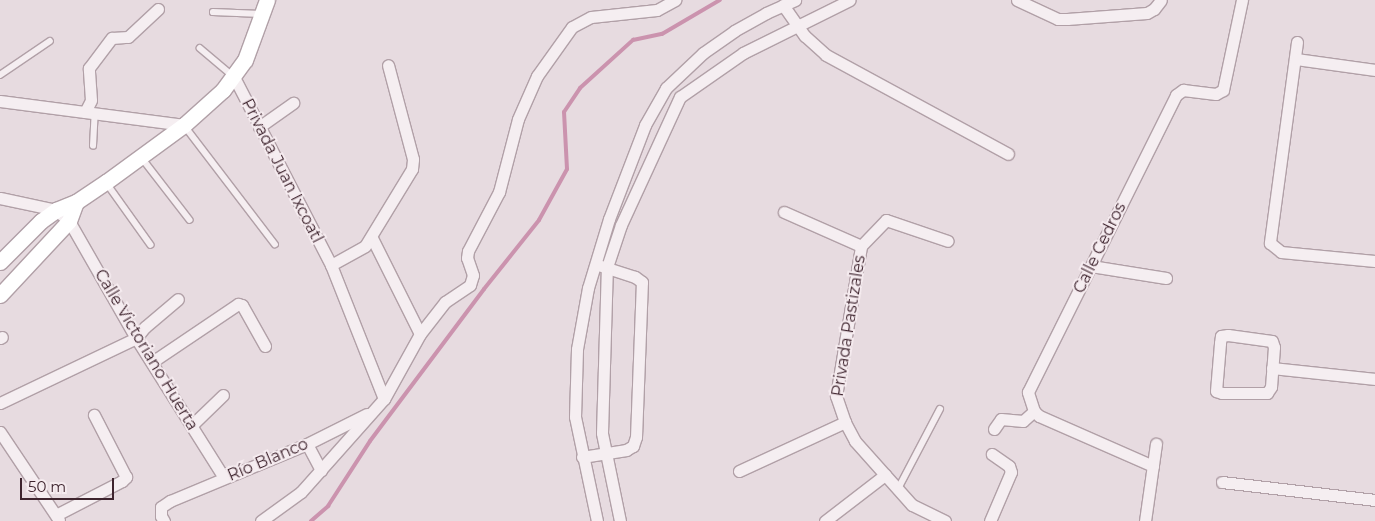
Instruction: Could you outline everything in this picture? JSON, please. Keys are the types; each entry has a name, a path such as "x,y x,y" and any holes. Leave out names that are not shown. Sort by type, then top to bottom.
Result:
{"street":[{"path":"261,521 300,492 384,399 420,334 445,302 470,285 473,280 467,258 468,252 499,192 518,119 537,76 572,27 591,18 661,9 675,0"},
{"path":"597,521 582,457 576,417 577,349 595,264 609,218 645,125 666,88 703,53 734,31 783,4 795,0"},
{"path":"620,521 602,433 607,267 621,225 680,97 743,53 796,25 850,0"},
{"path":"1016,0 1058,19 1147,13 1157,5"},
{"name":"Calle Cedros","path":"1034,411 1028,392 1176,95 1183,90 1216,94 1223,90 1242,0"},
{"path":"783,4 796,25 826,55 1008,154"},
{"path":"0,262 41,221 56,210 76,202 106,182 184,125 234,77 245,60 265,7"},
{"path":"90,113 89,68 112,38 128,37 158,9"},
{"path":"1297,42 1270,243 1280,252 1375,261"},
{"path":"1296,59 1375,70"},
{"path":"331,265 365,246 372,238 389,204 412,169 413,159 388,65"},
{"name":"Privada Juan Ixcoatl","path":"234,77 331,265 384,399"},
{"path":"0,101 184,125"},
{"path":"259,127 293,103"},
{"path":"0,198 56,210"},
{"path":"0,295 69,221 76,202"},
{"name":"Calle Victoriano Huerta","path":"56,210 69,221 136,338 224,478"},
{"path":"784,212 861,246"},
{"name":"Privada Pastizales","path":"945,521 912,505 855,441 845,422 836,396 861,246 886,220 948,241"},
{"path":"372,238 420,334"},
{"path":"582,457 633,446 636,437 642,282 635,277 595,264"},
{"path":"1091,266 1166,278"},
{"path":"0,403 136,338 145,327 178,299"},
{"path":"152,362 238,304 242,305 265,346"},
{"path":"1228,335 1272,341 1274,347 1272,368 1271,387 1267,393 1222,393 1216,391 1221,336 1228,335"},
{"path":"1272,368 1375,379"},
{"path":"192,426 223,395"},
{"name":"Río Blanco","path":"164,521 161,516 161,507 224,478 307,444 373,410"},
{"path":"994,429 1001,419 1023,421 1034,411 1039,416 1153,466"},
{"path":"0,432 58,518 122,482 126,477 94,415"},
{"path":"739,470 845,422"},
{"path":"307,444 321,470"},
{"path":"1146,521 1156,444"},
{"path":"990,521 1011,472 1009,466 992,454"},
{"path":"825,521 885,475"},
{"path":"1222,482 1375,500"}],"lane":[{"path":"213,12 265,7"},
{"path":"0,75 50,41"},
{"path":"200,48 234,77"},
{"path":"90,113 92,146"},
{"path":"184,125 275,244"},
{"path":"141,156 190,220"},
{"path":"106,182 151,245"},
{"path":"898,489 940,409"}],"waterway":[{"path":"311,521 328,506 370,441 484,289 539,220 567,169 564,112 580,88 633,40 662,34 720,0"}]}
